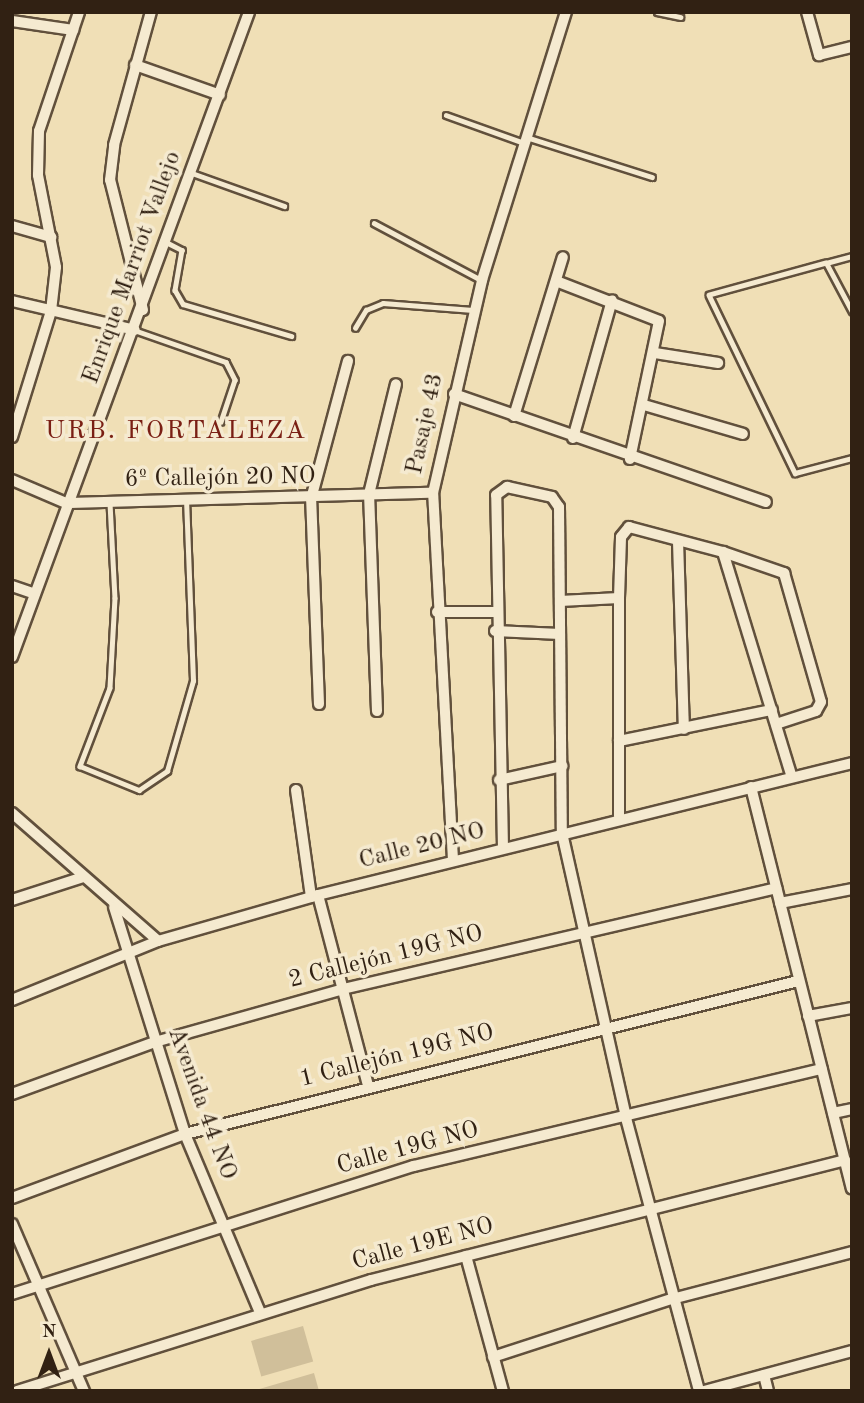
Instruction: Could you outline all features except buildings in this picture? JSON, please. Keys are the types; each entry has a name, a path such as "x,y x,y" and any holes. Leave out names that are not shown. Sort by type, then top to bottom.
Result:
{"street":[{"path":"12,437 51,311 56,267 38,175 38,140 79,12"},
{"path":"143,311 110,180 135,65 151,12"},
{"name":"Enrique Marriot Vallejo","path":"12,657 66,503 143,311 165,242 249,12"},
{"name":"Pasaje 43","path":"453,860 437,612 433,493 482,280 528,141 566,12"},
{"path":"807,12 816,52 827,57 852,47"},
{"path":"12,21 73,30"},
{"path":"135,65 220,95"},
{"path":"12,226 51,237"},
{"path":"514,416 564,257"},
{"path":"556,281 612,300 659,321 655,353 630,459"},
{"path":"573,438 612,300"},
{"path":"12,301 135,330"},
{"path":"655,353 718,363"},
{"path":"319,704 311,499 348,361"},
{"path":"377,711 369,494 396,384"},
{"path":"454,394 630,459 766,502"},
{"path":"644,405 743,433"},
{"name":"6º Callejón 20 NO","path":"12,480 66,503 311,499 369,494 433,493"},
{"path":"503,848 495,631 496,495 507,487 557,500 562,833 626,1118 672,1299 699,1391"},
{"path":"619,816 619,598 624,531 723,552 783,573 821,702 816,710 776,724"},
{"path":"678,541 684,729"},
{"path":"723,552 791,775"},
{"path":"12,586 35,594"},
{"path":"560,601 619,598"},
{"path":"437,612 497,612"},
{"path":"495,631 560,634"},
{"path":"619,741 772,710"},
{"name":"Calle 20 NO","path":"12,1000 131,957 158,941 315,896 619,816 852,763"},
{"path":"499,780 562,766"},
{"path":"751,787 852,1188"},
{"path":"296,790 315,896 368,1085"},
{"path":"12,813 114,907 158,941"},
{"path":"12,900 83,877"},
{"name":"2 Callejón 19G NO","path":"12,1094 155,1042 343,989 584,930 776,888"},
{"path":"780,903 852,889"},
{"name":"Avenida 44 NO","path":"114,907 185,1134 260,1312"},
{"name":"1 Callejón 19G NO","path":"12,1198 185,1134 368,1085 798,981"},
{"path":"808,1016 852,1008"},
{"name":"Calle 19G NO","path":"12,1294 414,1166 626,1118 822,1069"},
{"path":"833,1113 852,1109"},
{"name":"Calle 19E NO","path":"17,1391 260,1312 648,1207 845,1160"},
{"path":"12,1224 84,1391"},
{"path":"494,1357 672,1299 852,1252"},
{"path":"466,1256 503,1391"},
{"path":"705,1391 852,1351"},
{"path":"764,1375 768,1391"}],"lane":[{"path":"657,12 680,17"},
{"path":"446,115 652,177"},
{"path":"191,173 284,206"},
{"path":"374,223 482,280"},
{"path":"165,242 182,250 175,290 183,304 291,336"},
{"path":"852,256 715,290 709,302 795,473 852,458"},
{"path":"826,262 852,312"},
{"path":"355,328 366,310 383,303 474,310"},
{"path":"135,330 226,362 235,380 221,422"},
{"path":"110,502 115,598 110,688 80,766 139,790 167,771 193,681 186,500"}],"shaded area":[{"path":"303,1326 313,1362 261,1376 251,1341"},
{"path":"314,1373 319,1391 256,1391 256,1390"}],"district":[{"name":"URB. FORTALEZA","path":"176,432"}]}
